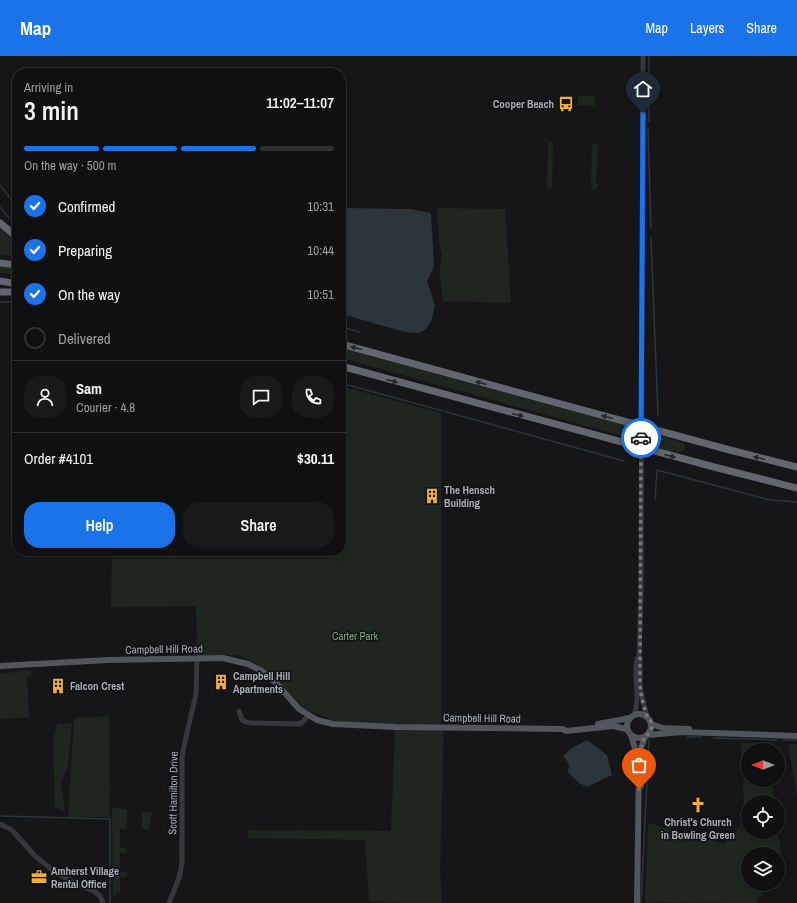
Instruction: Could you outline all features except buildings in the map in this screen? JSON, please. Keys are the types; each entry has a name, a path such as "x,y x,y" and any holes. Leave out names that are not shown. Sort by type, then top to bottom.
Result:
{"highway":[{"path":"0,223 12,233"},
{"path":"0,263 12,264"},
{"path":"0,281 12,283"},
{"path":"0,292 12,292"},
{"path":"346,345 797,467"},
{"path":"346,367 707,466 797,488"}],"main road":[{"name":"Campbell Hill Road","path":"0,666 108,660 223,658 254,666 270,677 296,706 308,715 323,722 342,725 563,729 566,731 613,726 626,728"},
{"path":"637,903 639,789 638,758 626,728 627,723 632,716 639,714 647,716 652,724 663,728 688,729 698,733"},
{"name":"Campbell Hill Road","path":"563,729 566,727 596,724 632,716"},
{"path":"639,789 641,787 643,777 641,748 646,736 651,730 652,724"},
{"path":"630,735 637,738 669,732 797,736"}],"street":[{"path":"643,56 641,594 639,656 640,688 647,716"},
{"path":"632,716 637,704 636,675 637,659 639,656"},
{"name":"Scott Hamilton Drive","path":"169,903 179,878 182,863 182,759 196,694 197,659"},
{"path":"239,711 242,720 252,723 299,724 304,721 308,715"},
{"path":"0,824 12,830 35,856 55,872 76,884 94,891 100,896 104,903"}],"green space":[{"path":"578,96 595,96 595,106 578,105"},
{"path":"552,142 552,187 548,188 548,144"},
{"path":"594,143 598,146 596,183 599,184 597,188 593,189 591,187 592,144"},
{"path":"437,208 505,209 511,303 443,301 439,272 442,255 439,242"},
{"path":"0,227 12,237 12,256 0,255"},
{"path":"0,263 12,264 12,274 0,273"},
{"path":"346,349 638,429 637,440 346,359"},
{"name":"Carter Park","path":"346,387 441,413 441,724 378,724 338,722 304,709 273,677 260,666 238,655 197,655 196,606 111,607 112,556 346,556"},
{"path":"646,431 684,443 684,451 679,453 646,446"},
{"path":"31,670 31,676 27,677 29,717 0,719 0,674"},
{"path":"109,716 110,817 68,817 74,718"},
{"path":"72,723 68,766 61,782 65,812 55,808 53,741 57,724"},
{"path":"395,727 444,728 440,870 442,903 369,901 365,840 248,838 248,830 391,831"},
{"path":"788,744 797,744 797,796"},
{"path":"743,787 772,787 773,795 743,795"},
{"path":"112,808 127,809 127,829 120,829 120,848 127,848 127,853 120,853 120,871 127,872 127,877 120,877 120,891 113,896"},
{"path":"142,811 152,812 149,829 142,829"},
{"path":"648,823 724,844 741,825 741,839 779,839 780,847 741,847 741,891 765,891 756,903 645,902"}],"shaded area":[{"path":"346,208 410,209 431,213 434,267 427,281 435,306 431,322 426,329 419,333 405,332 346,315"},
{"path":"587,740 607,755 612,775 587,787 579,783 568,772 569,764 563,756 572,748"}],"waterway":[{"path":"649,56 649,122"},
{"path":"648,128 651,229"},
{"path":"0,185 12,201"},
{"path":"0,207 12,220"},
{"path":"651,238 658,415"},
{"path":"0,302 12,302"},
{"path":"346,328 360,332"},
{"path":"346,384 624,461"},
{"path":"655,500 657,470 770,500 797,502"},
{"path":"687,737 701,737"},
{"path":"713,738 776,740"},
{"path":"641,903 649,740"},
{"path":"783,740 797,740"},
{"path":"0,816 110,819 110,903"}],"way so far":[{"path":"639,789 641,787 643,772 642,743 652,727 643,705 640,688 641,438"}],"place":[{"name":"Cooper Beach","path":"566,104"},
{"name":"The Hensch Building","path":"432,496"},
{"name":"Campbell Hill Apartments","path":"221,682"},
{"name":"Falcon Crest","path":"58,686"},
{"name":"Christ's Church in Bowling Green","path":"698,805"},
{"name":"Amherst Village Rental Office","path":"39,877"}],"route":[{"path":"641,438 643,113"}]}
